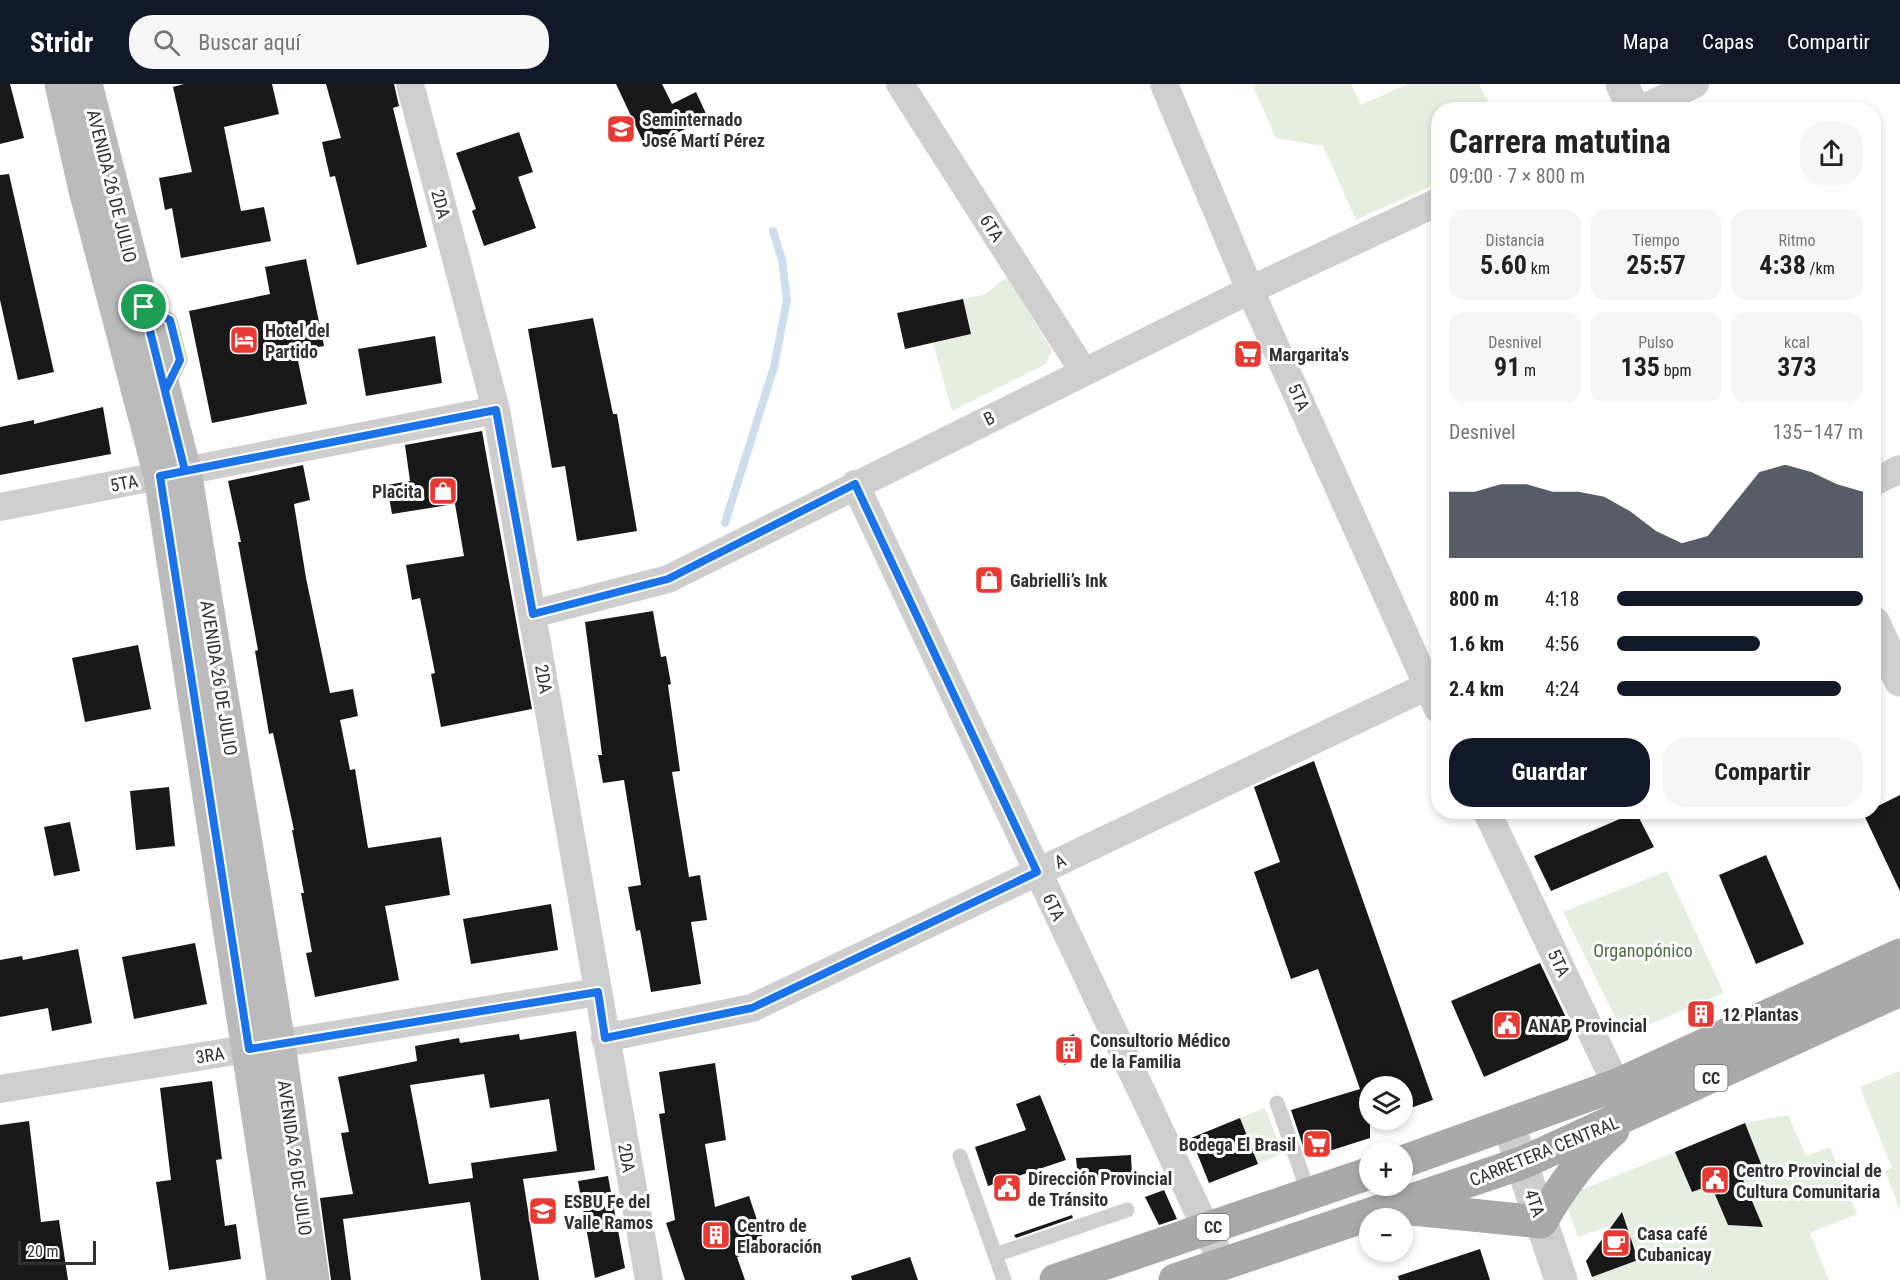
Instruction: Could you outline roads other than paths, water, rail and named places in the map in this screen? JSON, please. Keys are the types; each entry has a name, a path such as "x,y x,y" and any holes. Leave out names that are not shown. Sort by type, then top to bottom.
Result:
{"main road":[{"name":"AVENIDA 26 DE JULIO","path":"61,84 85,190 173,473"},
{"name":"AVENIDA 26 DE JULIO","path":"86,84 165,391 173,473 264,1046 313,1280"},
{"name":"CARRETERA CENTRAL","path":"1413,1158 1509,1126 1617,1085 1900,955"},
{"name":"CARRETERA CENTRAL","path":"1175,1280 1521,1163 1631,1115 1900,990"},
{"name":"AVENIDA 26 DE JULIO","path":"264,1046 283,1280"},
{"path":"1391,1207 1541,1222 1562,1185 1600,1141 1631,1115"},
{"name":"CC","path":"1056,1280 1359,1177"}],"street":[{"name":"2DA","path":"410,84 496,410 649,1280"},
{"name":"6TA","path":"900,84 1084,372"},
{"name":"5TA","path":"1164,84 1250,290 1431,683"},
{"path":"1622,84 1632,102"},
{"path":"1654,102 1695,84"},
{"name":"B","path":"533,614 668,579 855,484 1250,290 1431,205"},
{"name":"5TA","path":"0,507 496,410"},
{"path":"1881,478 1900,469"},
{"name":"6TA","path":"855,484 1223,1264"},
{"path":"1881,638 1900,680"},
{"name":"A","path":"605,1038 752,1008 1037,872 1431,694"},
{"name":"5TA","path":"1490,819 1631,1115"},
{"name":"3RA","path":"0,1089 598,992"},
{"name":"4TA","path":"1509,1126 1561,1280"}],"lane":[{"path":"1277,1103 1309,1194"},
{"path":"960,1156 1004,1280"},
{"path":"995,1255 1127,1210"}],"waterway":[{"path":"725,523 774,367 787,300 782,260 773,231"}],"place":[{"name":"Seminternado José Martí Pérez","path":"621,129"},
{"name":"Hotel del Partido","path":"244,340"},
{"name":"Margarita's","path":"1248,354"},
{"name":"Placita","path":"443,491"},
{"name":"Gabrielli’s Ink","path":"989,580"},
{"name":"12 Plantas","path":"1701,1014"},
{"name":"ANAP Provincial","path":"1507,1025"},
{"name":"Consultorio Médico de la Familia","path":"1069,1050"},
{"name":"Bodega El Brasil","path":"1317,1144"},
{"name":"Centro Provincial de Cultura Comunitaria","path":"1715,1180"},
{"name":"Dirección Provincial de Tránsito","path":"1007,1188"},
{"name":"ESBU Fe del Valle Ramos","path":"543,1211"},
{"name":"Centro de Elaboración","path":"716,1235"},
{"name":"Casa café Cubanicay","path":"1616,1243"}],"park label":[{"name":"Organopónico","path":"1643,950"}]}
